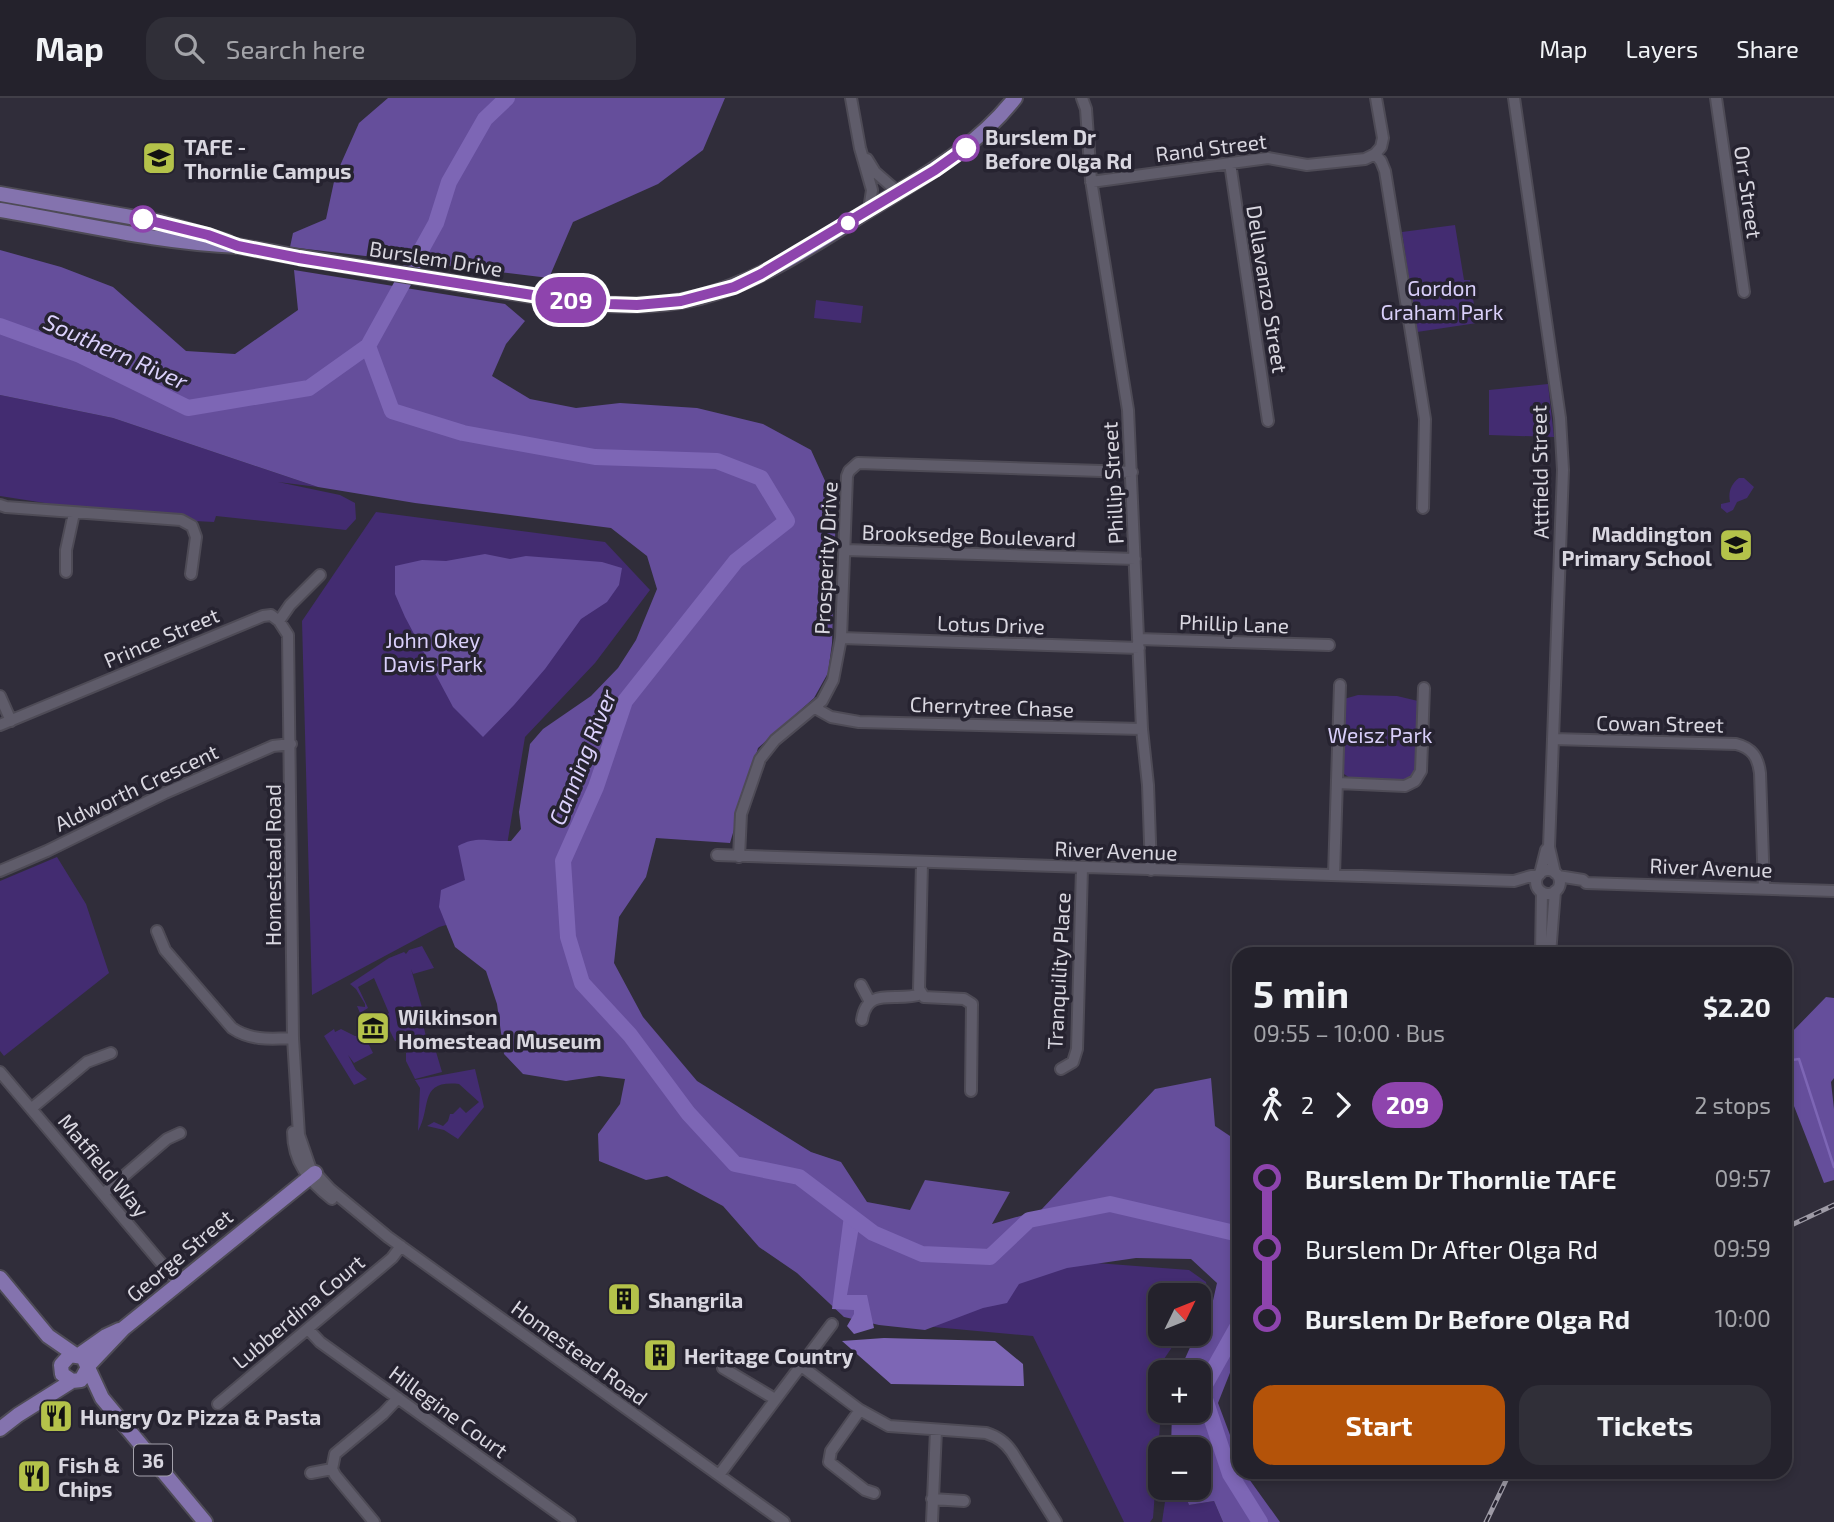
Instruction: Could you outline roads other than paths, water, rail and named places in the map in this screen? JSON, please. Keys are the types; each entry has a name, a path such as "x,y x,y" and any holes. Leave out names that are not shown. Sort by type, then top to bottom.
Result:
{"main road":[{"name":"Burslem Drive","path":"997,120 1007,98"},
{"name":"Burslem Drive","path":"0,194 110,211 184,229 238,246 299,258 457,283 608,304 637,305 681,301 734,287 761,274 869,210 959,153 997,120 1015,98"},
{"name":"Burslem Drive","path":"0,210 206,245 238,246"},
{"path":"107,229 110,211"},
{"name":"George Street","path":"82,1361 309,1173"},
{"name":"36","path":"0,1278 48,1336 68,1374 102,1398"},
{"name":"36","path":"48,1336 82,1361 102,1398 205,1522"},
{"path":"18,1415 48,1386 68,1374 84,1377 82,1361 66,1357 68,1374"},
{"path":"0,1429 68,1374"}],"street":[{"path":"850,98 872,190 869,210"},
{"name":"Phillip Street","path":"1082,98 1086,109 1091,181 1128,410 1151,870"},
{"path":"1376,98 1383,138 1381,147 1375,154 1385,172 1424,419 1423,508"},
{"name":"Attfield Street","path":"1514,98 1560,418 1563,470 1549,847 1557,874"},
{"name":"Orr Street","path":"1716,98 1744,292"},
{"path":"860,148 875,172 898,192"},
{"name":"Rand Street","path":"1091,181 1268,158 1307,165 1365,159 1375,154"},
{"name":"Dellavanzo Street","path":"1230,163 1268,421"},
{"name":"Prosperity Drive","path":"739,857 741,814 760,759 775,740 819,705 833,680 841,638 849,471 858,463 1132,472"},
{"path":"0,505 6,508 181,520 192,526 196,537 191,575"},
{"path":"66,572 66,550 74,513"},
{"name":"Brooksedge Boulevard","path":"845,550 1135,559"},
{"path":"279,621 290,605 320,575"},
{"name":"Prince Street","path":"5,723 263,615 271,615 279,621"},
{"name":"Homestead Road","path":"279,621 288,635 293,1038 297,1112 293,1135 295,1149 309,1173 356,1212 784,1522"},
{"name":"Lotus Drive","path":"841,638 1138,643"},
{"name":"Phillip Lane","path":"1138,643 1329,645"},
{"path":"1334,875 1340,685"},
{"path":"1337,783 1405,786 1415,781 1421,771 1424,688"},
{"path":"0,696 5,723"},
{"name":"Cherrytree Chase","path":"819,705 841,718 859,722 1142,729"},
{"name":"Cowan Street","path":"1553,739 1745,746 1756,757 1760,773 1764,888"},
{"name":"Aldworth Crescent","path":"0,871 165,793 273,746 291,744"},
{"name":"Attfield Street","path":"1539,875 1549,847"},
{"name":"River Avenue","path":"717,856 1514,881 1539,875"},
{"path":"922,863 919,989 921,994 929,999 964,999 972,1004 971,1091"},
{"name":"Tranquility Place","path":"1060,1069 1073,1062 1077,1049 1082,868"},
{"path":"1541,947 1540,890 1536,883 1539,875 1549,870 1557,874 1560,883 1556,890 1551,947"},
{"name":"River Avenue","path":"1557,874 1586,883"},
{"name":"River Avenue","path":"1514,881 1540,890"},
{"name":"River Avenue","path":"1556,890 1586,883 1834,891"},
{"path":"1540,890 1549,894 1556,890"},
{"path":"158,931 165,950 232,1028 240,1034 257,1038 293,1038"},
{"path":"861,985 870,1002"},
{"path":"862,1020 870,1002 879,997 908,998 921,994"},
{"path":"32,1108 87,1062 111,1053"},
{"name":"Matfield Way","path":"0,1072 178,1283"},
{"path":"103,1194 167,1139 180,1133"},
{"name":"Lubberdina Court","path":"218,1404 391,1258 401,1246"},
{"path":"719,1475 832,1324"},
{"name":"Hillegine Court","path":"308,1329 320,1342 570,1522"},
{"path":"800,1365 860,1410 889,1426 986,1433 1005,1442 1056,1522"},
{"path":"723,1368 775,1399"},
{"path":"374,1522 332,1469 335,1454 398,1398"},
{"path":"860,1410 831,1451 829,1462 865,1490 874,1493"},
{"path":"932,1522 936,1430"},
{"path":"312,1473 332,1469"},
{"path":"932,1500 964,1501"}],"waterway":[{"name":"Canning River","path":"507,98 485,119 449,182 436,223 368,346 392,411 463,433 595,457 717,461 761,478 787,521 736,561 625,701 596,787 563,861 568,937 582,983 630,1035 688,1113 735,1164 799,1177 873,1233 922,1254 990,1257 1029,1220 1110,1204 1232,1232"},
{"name":"Southern River","path":"0,326 80,355 188,408 309,388 368,346"},
{"path":"1792,1060 1799,1059 1834,1167"},
{"name":"Canning River","path":"1232,1336 1202,1390 1232,1477"},
{"name":"Canning River","path":"1233,1479 1260,1522"}],"railway":[{"path":"1792,1225 1834,1205"},
{"path":"1486,1522 1507,1479"}],"place":[{"name":"Burslem Dr Before Olga Rd","path":"966,148"},
{"name":"TAFE - Thornlie Campus","path":"159,158"},
{"name":"Maddington Primary School","path":"1736,545"},
{"name":"Wilkinson Homestead Museum","path":"373,1028"},
{"name":"Shangrila","path":"624,1299"},
{"name":"Heritage Country","path":"660,1355"},
{"name":"Hungry Oz Pizza & Pasta","path":"56,1416"},
{"name":"Fish & Chips","path":"34,1476"}],"park label":[{"name":"Gordon Graham Park","path":"1442,299"},
{"name":"John Okey Davis Park","path":"433,651"},
{"name":"Weisz Park","path":"1380,734"}]}
